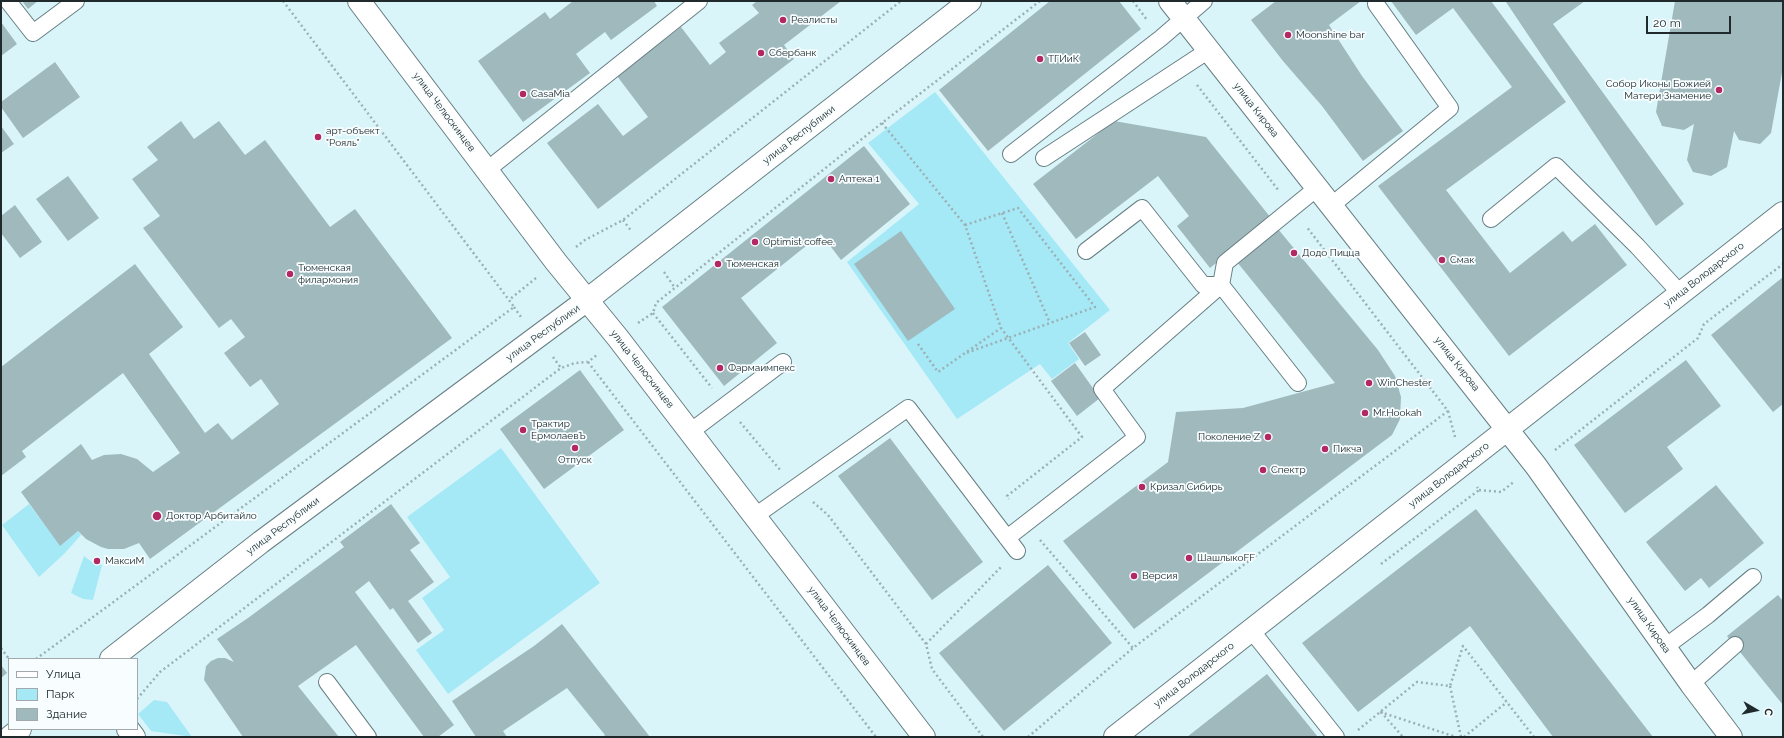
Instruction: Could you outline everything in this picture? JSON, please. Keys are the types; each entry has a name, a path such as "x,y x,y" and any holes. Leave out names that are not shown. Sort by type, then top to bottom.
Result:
{"main road":[{"name":"улица Челюскинцев","path":"359,1 556,262 618,338 924,737"},
{"name":"улица Республики","path":"112,658 261,542 587,300 970,1"},
{"name":"улица Кирова","path":"1170,1 1536,466 1691,684 1731,737"},
{"name":"улица Володарского","path":"1120,735 1251,630 1508,430 1783,212"},
{"path":"10,737 19,730"}],"lane":[{"path":"8,1 33,33 76,1"},
{"path":"487,170 699,1"},
{"path":"1011,154 1161,38 1204,1"},
{"path":"1332,206 1450,108 1376,4"},
{"path":"1044,158 1209,50"},
{"path":"1491,219 1556,166 1637,246 1680,293"},
{"path":"1007,538 1137,437 1102,389 1221,285 1225,263 1318,188"},
{"path":"1086,251 1142,208 1203,285 1221,285"},
{"path":"1221,285 1298,383"},
{"path":"690,432 783,362"},
{"path":"755,516 908,408 1017,551"},
{"path":"1665,647 1708,615 1753,577"},
{"path":"1251,630 1336,737"},
{"path":"1691,684 1735,645"},
{"path":"327,682 368,737"}],"path":[{"path":"37,658 514,306 283,1"},
{"path":"509,300 585,240 623,220 900,1"},
{"path":"984,737 932,669 926,644 828,515 795,488 726,405 653,313 656,303 882,123 1040,1"},
{"path":"1132,1 1161,38"},
{"path":"1028,737 1133,648 1448,410 1183,67"},
{"path":"882,123 965,225 1001,328 1010,338 1082,437 1007,496 1026,523 1133,648"},
{"path":"965,225 1018,208 1095,308 966,353"},
{"path":"1002,213 1050,324"},
{"path":"1479,490 1501,492 1536,466 1698,338 1704,324 1783,264"},
{"path":"918,344 938,372 1001,328"},
{"path":"138,698 160,672 561,368 575,363 588,362 876,737"},
{"path":"926,644 1017,551"},
{"path":"1507,702 1462,737 1450,686 1463,646 1507,702 1534,737"},
{"path":"1,648 8,658"},
{"path":"1356,732 1417,682 1450,686"},
{"path":"1380,712 1403,737"},
{"path":"1380,712 1456,737"}],"green space":[{"path":"935,92 1110,310 1068,343 1079,359 1052,379 1040,364 957,419 847,262 919,204 868,143"},
{"path":"501,448 600,583 448,694 416,650 444,630 422,598 450,577 407,517"},
{"path":"29,504 60,545 78,531 81,535 65,553 39,577 2,525"},
{"path":"84,556 92,562 102,565 93,600 83,599 71,593"},
{"path":"154,700 167,702 192,737 151,731 138,714"}],"building":[{"path":"22,1 38,1 28,9"},
{"path":"573,1 654,1 657,6 611,40 605,32 576,54 590,73 523,122 478,61 545,12 550,19"},
{"path":"757,1 841,1 784,45 794,59 598,209 547,143 598,104 623,136 648,117 617,76 681,27 710,65 726,52 719,43 759,13 752,5"},
{"name":"ТГИиК","path":"1050,1 1119,1 1141,29 988,151 939,90"},
{"path":"1276,1 1361,1 1329,25 1362,76 1403,131 1363,161 1322,106 1283,61 1251,20"},
{"path":"1391,1 1491,1 1566,102 1446,190 1510,273 1563,231 1572,242 1595,224 1627,265 1509,356 1378,186 1512,87 1453,8 1416,35"},
{"path":"1585,1 1553,24 1684,204 1656,226 1506,2"},
{"name":"Собор Иконы Божией Матери Знамение","path":"1675,1 1783,1 1783,67 1771,133 1760,144 1739,140 1734,131 1727,167 1711,176 1693,172 1687,160 1694,124 1684,130 1662,126 1656,112"},
{"path":"1,22 17,44 1,56"},
{"path":"55,62 80,97 23,138 1,107 1,102"},
{"path":"181,121 194,139 219,121 245,155 265,140 330,227 355,209 452,338 150,559 139,543 124,549 108,549 86,539 78,531 60,546 21,492 81,444 92,460 104,455 121,454 137,459 153,472 180,453 123,373 22,451 26,457 1,476 1,367 135,264 183,327 149,354 205,433 218,423 232,440 279,404 261,379 250,387 224,353 245,337 231,319 219,328 143,228 160,216 132,179 158,160 147,147"},
{"path":"1114,121 1206,137 1271,218 1210,268 1177,226 1189,216 1158,176 1076,239 1033,184"},
{"path":"1,126 14,144 1,153"},
{"path":"864,146 910,204 841,260 821,234 741,298 777,343 724,386 662,307"},
{"path":"68,176 99,218 68,241 36,199"},
{"path":"15,205 42,242 20,258 1,233 1,216"},
{"path":"1278,229 1378,350 1395,376 1401,397 1400,419 1392,435 1134,629 1063,541 1168,462 1176,412 1243,408 1335,383 1237,262"},
{"path":"901,231 955,309 908,341 854,264"},
{"path":"1783,277 1783,404 1773,412 1711,335"},
{"path":"1085,332 1101,355 1085,366 1069,343"},
{"path":"1686,360 1721,406 1667,447 1683,469 1625,513 1574,445"},
{"path":"1075,363 1100,398 1077,416 1051,381"},
{"path":"580,370 624,430 544,489 500,429"},
{"path":"890,438 983,562 932,600 838,476"},
{"path":"1716,485 1764,543 1709,588 1701,578 1685,591 1646,542"},
{"path":"391,504 420,543 410,550 434,582 408,601 432,633 418,643 393,608 390,610 369,581 355,592 454,725 438,737 424,737 356,645 298,686 339,737 243,737 204,680 206,666 211,661 218,658 225,658 234,662 217,639 344,547 340,542"},
{"path":"1476,509 1653,737 1553,737 1470,626 1358,712 1302,643"},
{"path":"1048,565 1112,643 1004,731 939,653"},
{"path":"1778,595 1783,601 1783,705 1727,636"},
{"path":"562,624 650,737 603,737 605,735 567,688 503,731 507,737 476,737 452,701 534,646"},
{"path":"1,665 7,673 1,678"},
{"path":"1267,674 1318,737 1187,737"}],"place":[{"name":"Реалисты","path":"783,20"},
{"name":"Moonshine bar","path":"1288,35"},
{"name":"Сбербанк","path":"761,53"},
{"name":"ТГИиК","path":"1040,59"},
{"name":"Собор Иконы Божией Матери Знамение","path":"1719,90"},
{"name":"CasaMia","path":"523,94"},
{"name":"арт-объект \"Рояль\"","path":"318,137"},
{"name":"Аптека 1","path":"831,179"},
{"name":"Optimist coffee.","path":"755,242"},
{"name":"Додо Пицца","path":"1294,253"},
{"name":"Смак","path":"1442,260"},
{"name":"Тюменская","path":"718,264"},
{"name":"Тюменская филармония","path":"290,274"},
{"name":"Фармаимпекс","path":"720,368"},
{"name":"WinChester","path":"1369,383"},
{"name":"Mr.Hookah","path":"1365,413"},
{"name":"Трактир ЕрмолаевЪ","path":"523,430"},
{"name":"Поколение Z","path":"1268,437"},
{"name":"Отпуск","path":"575,448"},
{"name":"Пикча","path":"1325,449"},
{"name":"Спектр","path":"1263,470"},
{"name":"Кризал Сибирь","path":"1142,487"},
{"name":"Доктор Арбитайло","path":"157,516"},
{"name":"ШашлыкoFF","path":"1189,558"},
{"name":"МаксиМ","path":"97,561"},
{"name":"Версия","path":"1134,576"}]}
